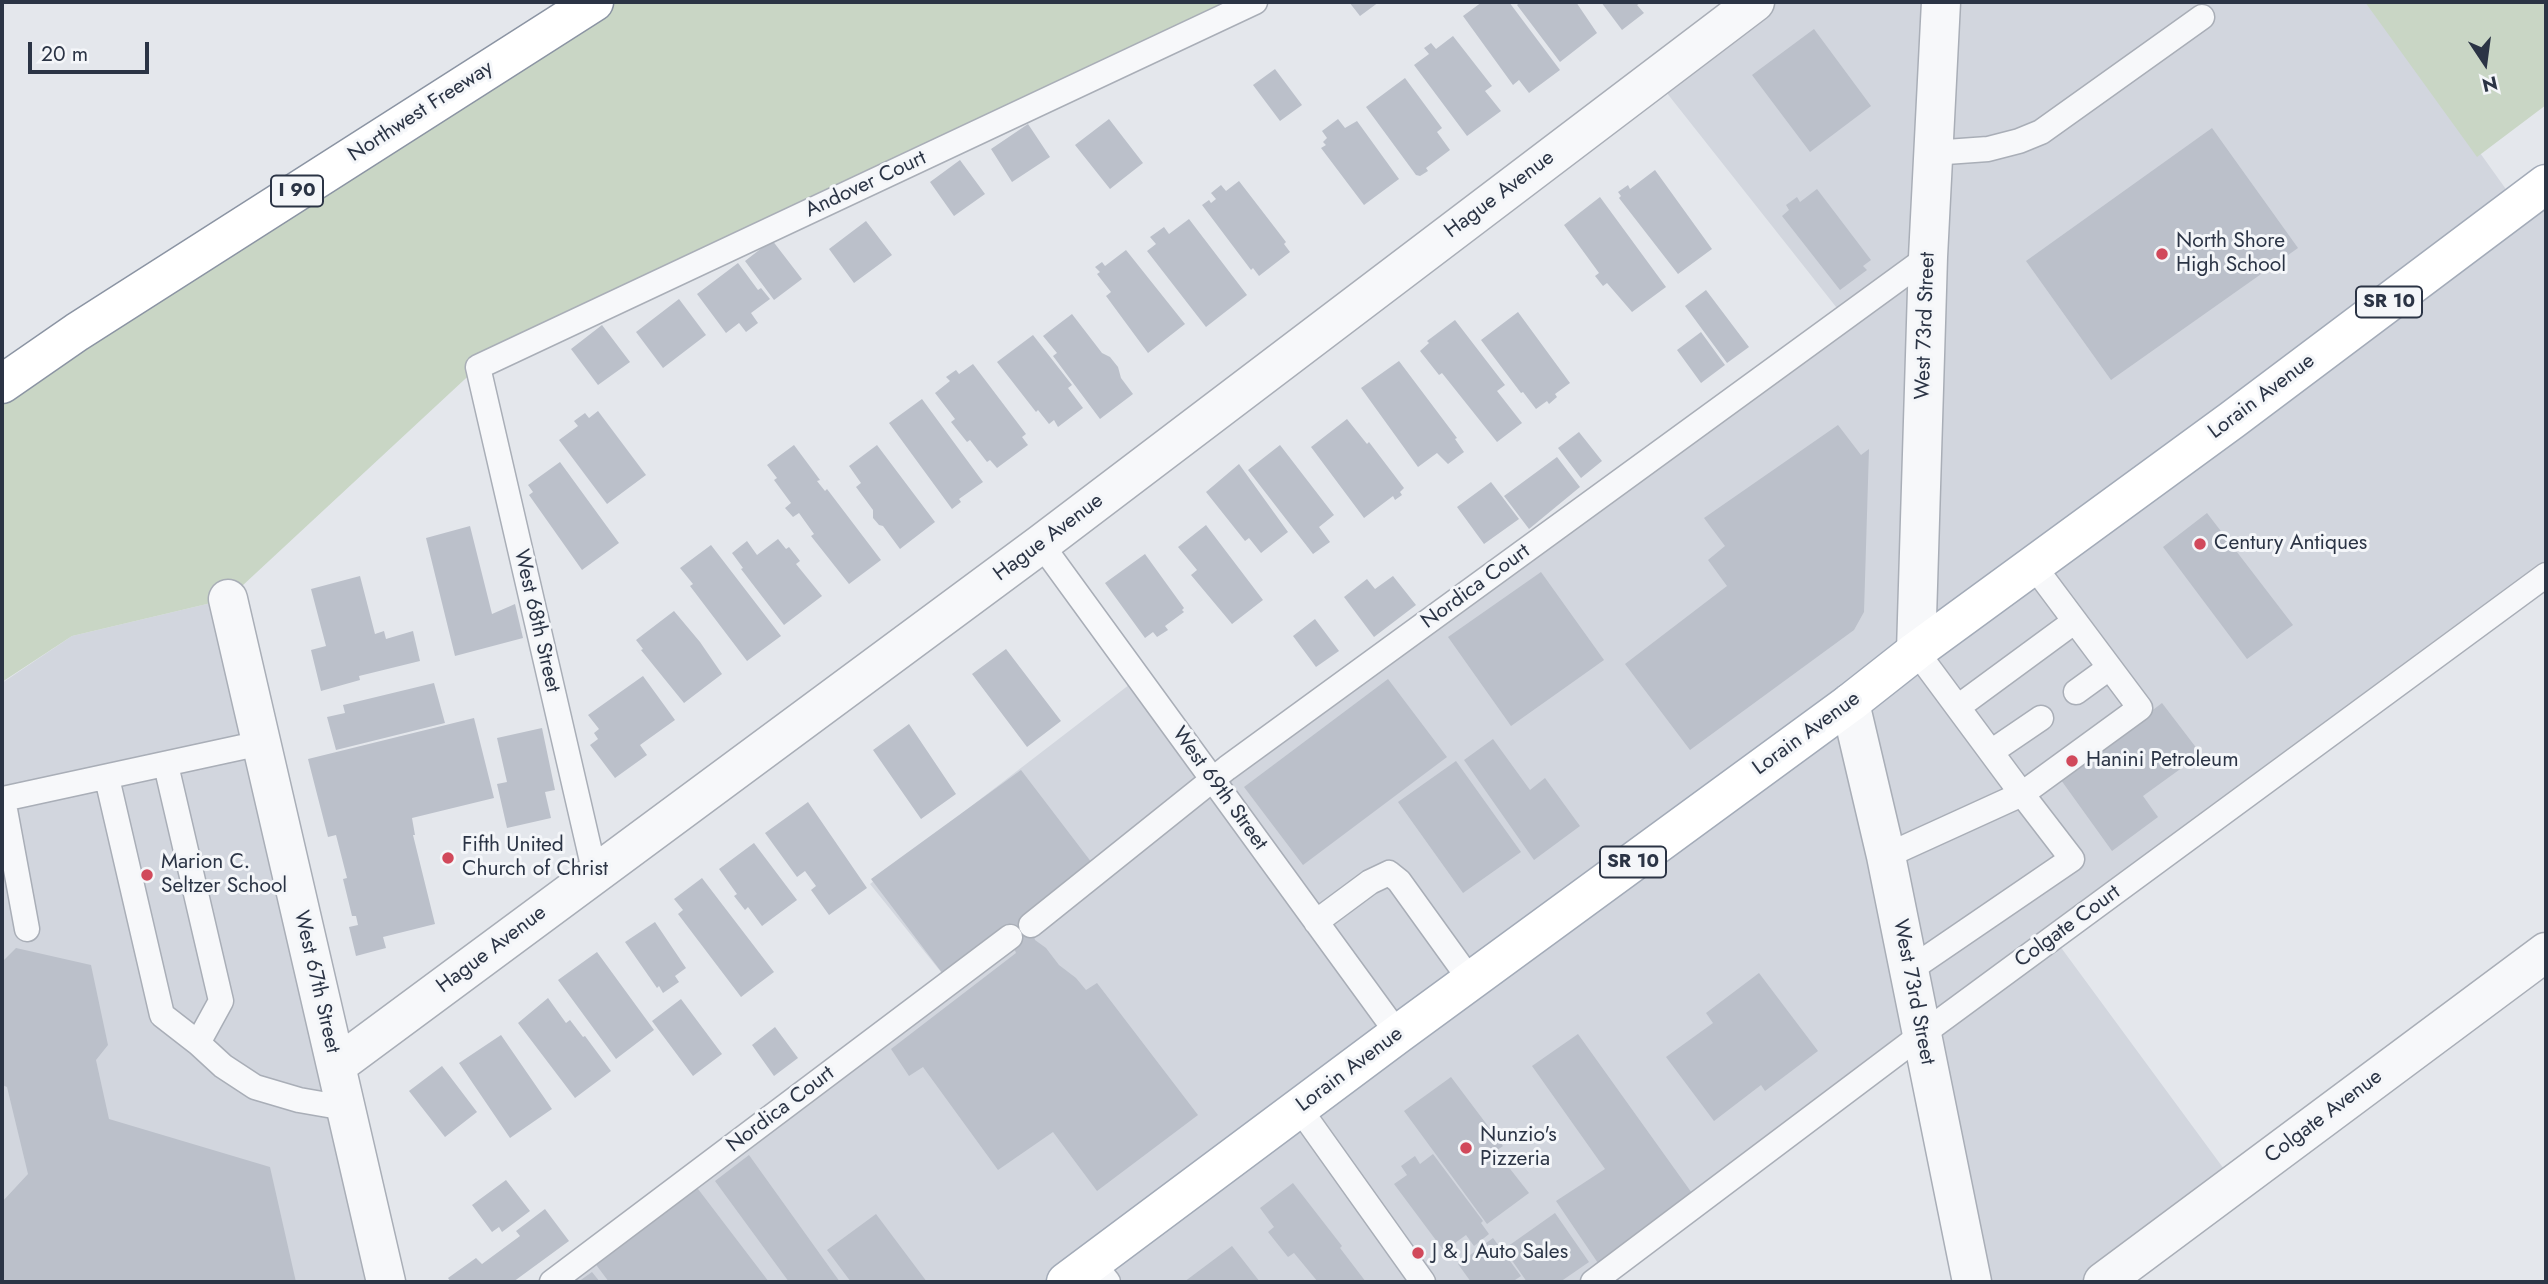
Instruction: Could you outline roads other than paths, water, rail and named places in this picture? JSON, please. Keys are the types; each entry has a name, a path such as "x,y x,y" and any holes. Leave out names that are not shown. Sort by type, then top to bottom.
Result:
{"main road":[{"name":"Northwest Freeway","path":"2,384 77,332 594,2"},
{"name":"Lorain Avenue","path":"1088,1276 1299,1108 1850,703 1916,651 2546,184"}],"street":[{"name":"Hague Avenue","path":"336,1066 1041,544 1755,2"},
{"name":"West 73rd Street","path":"1916,651 1932,153 1941,2"},
{"name":"West 67th Street","path":"228,599 386,1282"},
{"name":"West 73rd Street","path":"1850,703 1886,856 1972,1282"},
{"name":"Colgate Avenue","path":"2103,1282 2546,952"}],"lane":[{"name":"Andover Court","path":"478,368 1255,2"},
{"path":"1932,153 1988,149 2041,132 2202,17"},
{"name":"Nordica Court","path":"552,1282 1020,931 1213,779 1928,257"},
{"name":"West 68th Street","path":"478,368 595,874"},
{"name":"West 69th Street","path":"1041,544 1398,1034"},
{"path":"1886,856 2022,794 2140,708 2033,565"},
{"name":"Colgate Court","path":"1593,1282 1921,1035 2546,575"},
{"path":"1958,707 2075,621"},
{"path":"1908,971 2072,859 1916,651"},
{"path":"2077,692 2109,668"},
{"path":"1991,752 2041,718"},
{"path":"27,929 3,799 261,743"},
{"path":"166,765 221,1001 198,1043"},
{"path":"107,778 162,1015 223,1066 255,1087 299,1100 345,1108"},
{"path":"1316,922 1370,882 1389,873 1399,881 1471,981"},
{"path":"1299,1108 1423,1282"}],"place":[{"name":"North Shore High School","path":"2162,254"},
{"name":"Century Antiques","path":"2200,544"},
{"name":"Hanini Petroleum","path":"2072,761"},
{"name":"Fifth United Church of Christ","path":"448,858"},
{"name":"Marion C. Seltzer School","path":"147,875"},
{"name":"Nunzio's Pizzeria","path":"1466,1148"},
{"name":"J & J Auto Sales","path":"1418,1253"}]}
